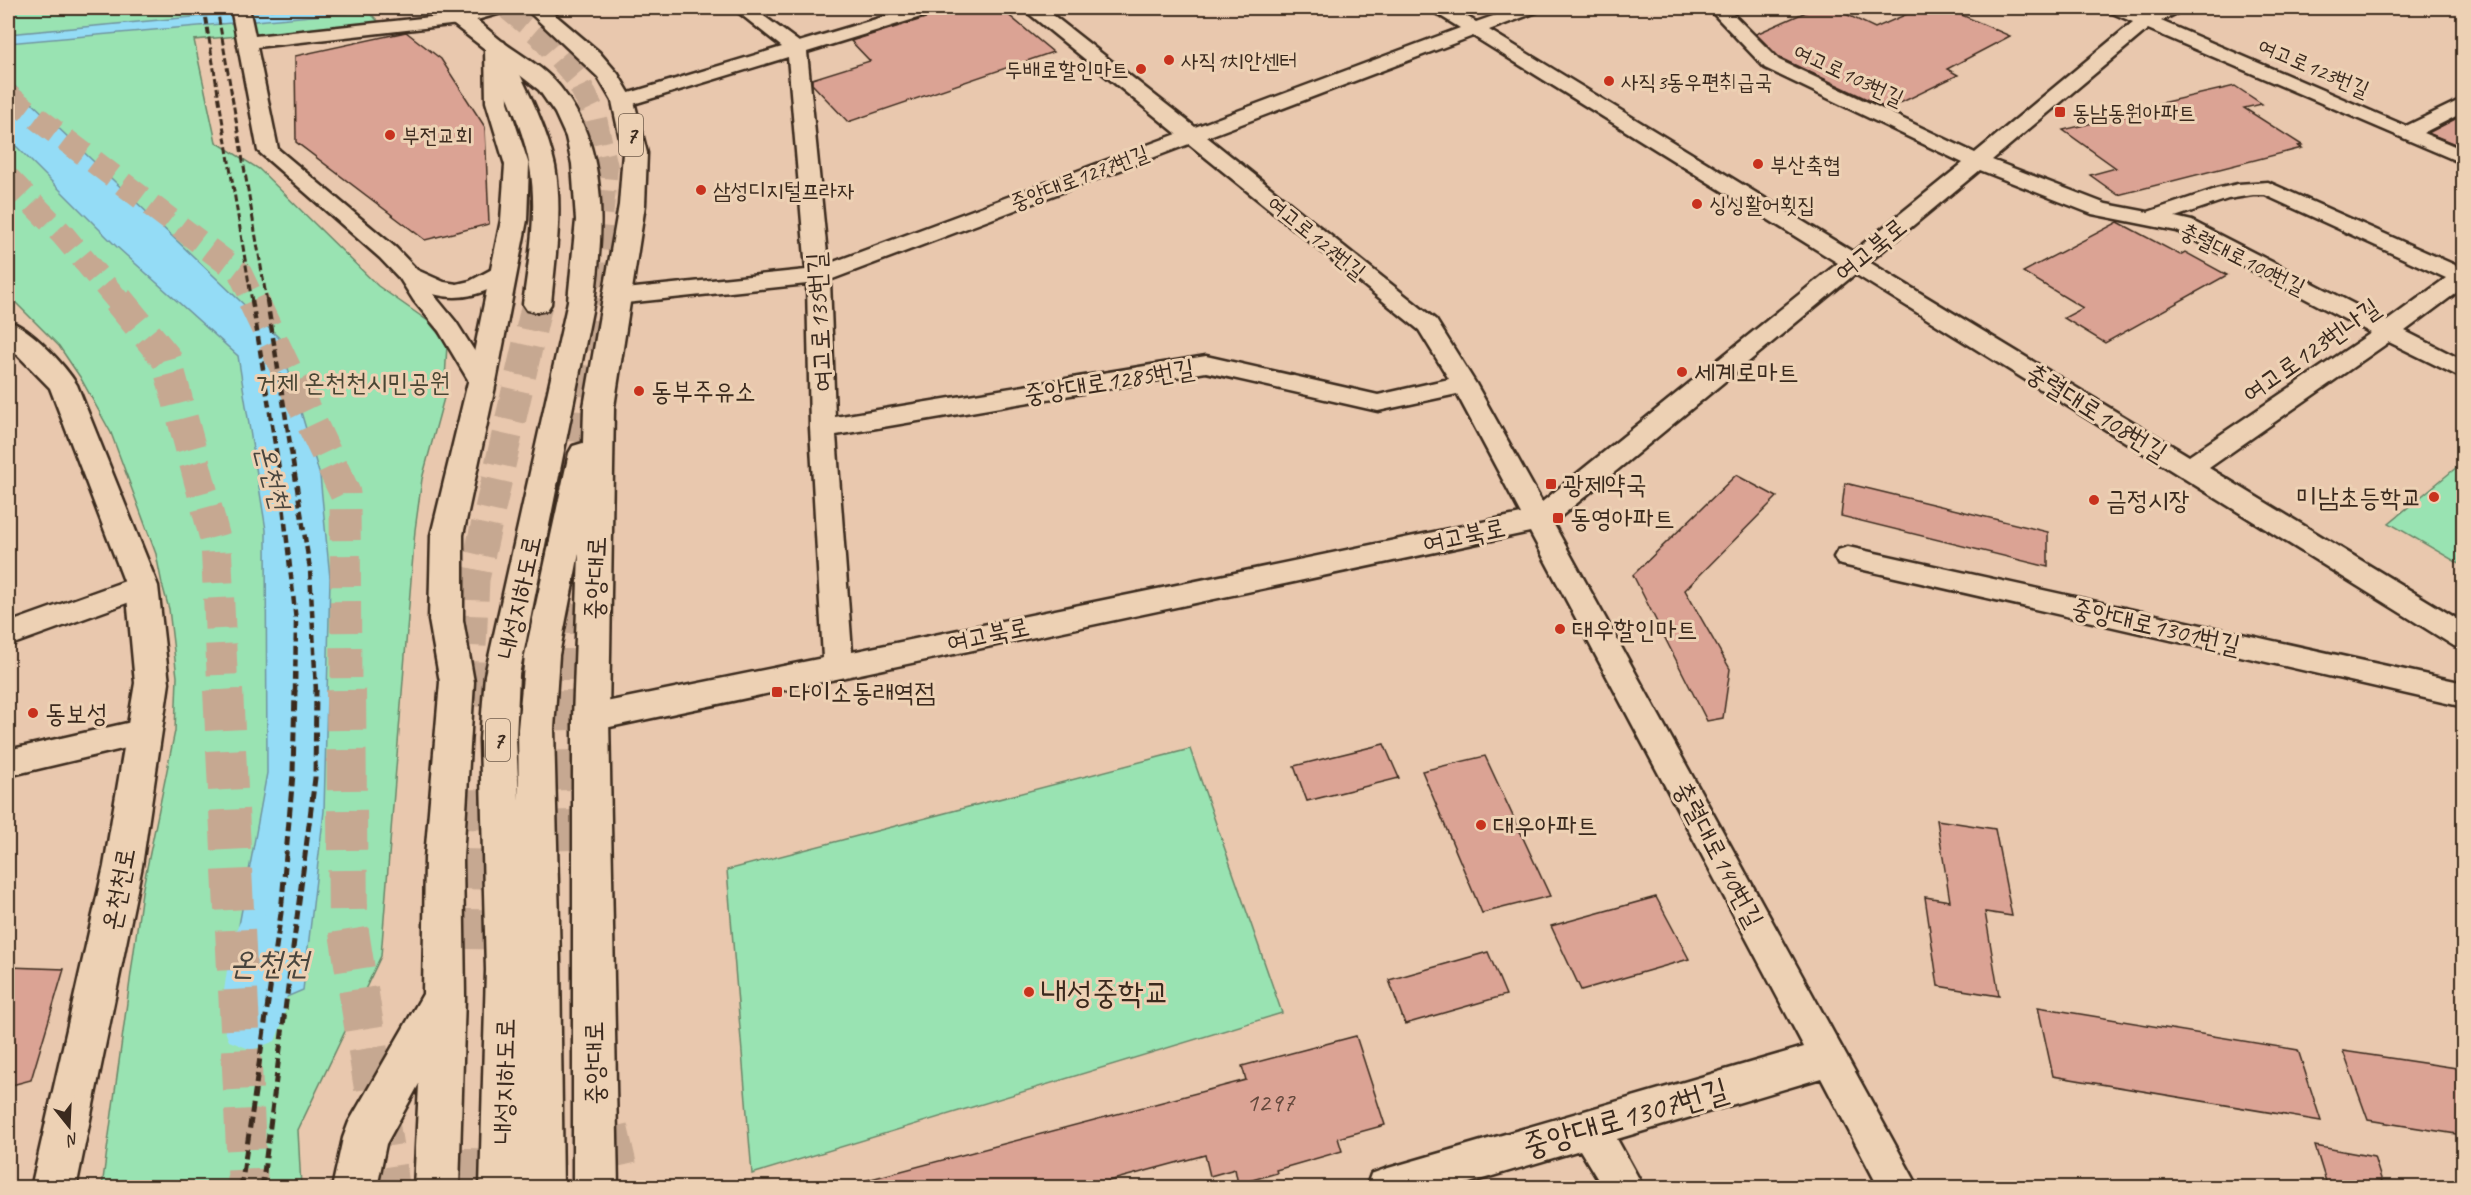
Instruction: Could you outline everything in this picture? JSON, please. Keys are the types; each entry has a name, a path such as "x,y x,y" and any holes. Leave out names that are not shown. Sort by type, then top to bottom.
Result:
{"main road":[{"path":"451,13 498,8"},
{"name":"중앙대로","path":"535,8 607,74 623,101 635,153 632,205 599,406 591,718 596,1188"},
{"name":"7","path":"451,13 496,47"},
{"path":"436,1188 444,997 444,858 457,681 446,620 447,536 482,382 514,220 517,165 497,102 496,47"},
{"path":"496,47 534,133 545,185 543,251 537,304"},
{"name":"내성지하도로","path":"496,47 551,90 574,125 588,187 587,262 581,302 502,675 498,739 506,970 502,1188"},
{"name":"온천천로","path":"8,330 50,369 63,385 142,586 152,683 123,866 53,1188"},
{"name":"내성지하도로","path":"540,1188 540,960 536,729 542,655 581,461 599,406"},
{"path":"354,1188 365,1138 444,997"}],"street":[{"path":"240,8 268,151 388,253 409,275 448,327 482,382"},
{"path":"742,8 797,49"},
{"path":"623,101 931,8"},
{"name":"여고로127번길","path":"1033,8 1428,325 1464,384 1538,520"},
{"name":"충렬대로108번길","path":"1440,8 2463,638"},
{"name":"중앙대로1277번길","path":"616,297 818,276 1531,8"},
{"name":"여고로103번길","path":"1717,8 1772,64 1977,162"},
{"name":"여고로123번길","path":"2116,8 2463,158"},
{"name":"여고북로","path":"591,718 1538,520 2146,21 2173,8"},
{"path":"248,42 451,13"},
{"name":"여고로135번길","path":"797,49 818,276 823,428 838,665"},
{"path":"2408,134 2463,104"},
{"name":"충렬대로100번길","path":"1977,162 2100,209 2184,226 2463,371"},
{"path":"2150,219 2203,200 2255,188 2268,188 2463,277"},
{"path":"409,275 435,289 456,292 482,285 504,272"},
{"name":"여고로123번나길","path":"2189,469 2388,332 2463,277"},
{"name":"중앙대로1285번길","path":"823,428 1206,364 1378,403 1464,384"},
{"name":"충렬대로140번길","path":"1538,520 1900,1188"},
{"name":"중앙대로1301번길","path":"1848,557 2463,695"},
{"path":"8,635 142,586"},
{"path":"8,763 145,732"},
{"name":"중앙대로1307번길","path":"1385,1188 1829,1058"},
{"path":"1589,1128 1625,1188"}],"green space":[{"name":"거제 온천천시민공원","path":"8,8 365,8 380,23 194,40 216,142 259,169 378,286 428,321 447,344 444,398 422,479 415,530 381,956 298,1130 301,1187 102,1187 142,892 175,731 177,677 169,609 156,554 111,433 80,377 59,346 8,295"},
{"path":"2463,462 2463,566 2389,523"},
{"path":"1190,749 1282,1013 752,1174 727,870"}],"water":[{"path":"289,8 342,8 346,13 8,43 8,34"},
{"name":"온천천","path":"8,80 279,338 320,476 330,578 324,811 303,990 254,1011 225,1015 233,958 267,773 266,530 238,356 117,247 8,138"}],"building":[{"path":"942,8 1000,8 1053,52 848,122 812,84 812,79 870,61 851,41 938,14"},
{"path":"1815,8 1833,8 1875,28 1921,8 1946,8 2010,36 1947,69 1958,75 1888,109 1780,58 1756,34"},
{"name":"부전교회","path":"406,32 441,59 485,127 489,224 425,240 296,142 295,56"},
{"path":"2235,86 2262,104 2244,108 2302,145 2298,146 2302,148 2118,195 2090,175 2116,168 2063,130 2144,111 2139,108"},
{"path":"2463,115 2463,139 2455,144 2428,133"},
{"path":"2118,222 2180,255 2185,252 2227,275 2105,343 2064,318 2083,308 2023,272"},
{"path":"1736,475 1777,497 1685,590 1730,669 1723,718 1707,721 1633,575"},
{"path":"1845,483 2048,532 2048,567 1841,516"},
{"path":"1384,744 1399,778 1307,801 1294,766"},
{"name":"대우아파트","path":"1485,756 1550,896 1482,913 1422,771"},
{"path":"1937,820 1995,829 2012,916 1985,912 1999,996 1938,986 1925,897 1950,901"},
{"name":"대우아파트","path":"1656,897 1689,959 1581,990 1551,926"},
{"path":"1488,952 1506,995 1405,1024 1389,980"},
{"path":"8,967 64,969 31,1080 8,1086"},
{"path":"2038,1007 2298,1050 2321,1121 2053,1076"},
{"path":"1356,1036 1385,1125 1338,1138 1342,1151 1276,1170 1277,1173 1238,1184 1235,1169 1210,1176 1205,1155 1083,1188 868,1188 867,1180 1246,1080 1242,1066"},
{"path":"2343,1051 2463,1069 2463,1135 2368,1120"},
{"path":"2315,1146 2374,1157 2384,1188 2328,1188"}],"waterway":[{"name":"온천천","path":"252,1019 262,942"}],"tunnel":[{"path":"508,8 539,34 577,78 594,114 606,167 593,302"},
{"path":"8,96 240,273 254,302"},
{"path":"8,178 63,235 119,302"},
{"path":"118,300 166,358 216,542 223,692"},
{"path":"253,300 345,493 346,692"},
{"path":"576,488 594,300"},
{"path":"469,692 474,579 537,304"},
{"path":"570,557 571,692"},
{"path":"223,690 248,1188"},
{"path":"346,690 348,926 390,1188"},
{"path":"468,706 469,690"},
{"path":"571,690 575,866"},
{"path":"463,949 466,785"},
{"path":"608,1128 622,1188"},
{"path":"459,1188 460,1130"}],"railway":[{"path":"204,8 252,302"},
{"path":"217,8 267,302"},
{"path":"252,300 279,469 296,621 295,692"},
{"path":"267,300 310,569 316,692"},
{"path":"241,1188 281,913 293,774 295,690"},
{"path":"262,1188 315,778 316,692"}],"place":[{"name":"사직1치안센터","path":"1169,60"},
{"name":"두배로할인마트","path":"1141,69"},
{"name":"사직3동우편취급국","path":"1609,81"},
{"name":"동남동원아파트","path":"2060,112"},
{"name":"부전교회","path":"390,135"},
{"name":"부산축협","path":"1758,164"},
{"name":"삼성디지털프라자","path":"701,190"},
{"name":"싱싱활어횟집","path":"1697,204"},
{"name":"세계로마트","path":"1682,372"},
{"name":"동부주유소","path":"639,391"},
{"name":"광제약국","path":"1551,484"},
{"name":"미남초등학교","path":"2434,497"},
{"name":"금정시장","path":"2094,500"},
{"name":"동영아파트","path":"1558,518"},
{"name":"대우할인마트","path":"1560,629"},
{"name":"다이소동래역점","path":"777,692"},
{"name":"동보성","path":"33,713"},
{"name":"대우아파트","path":"1481,825"},
{"name":"내성중학교","path":"1029,992"}]}
